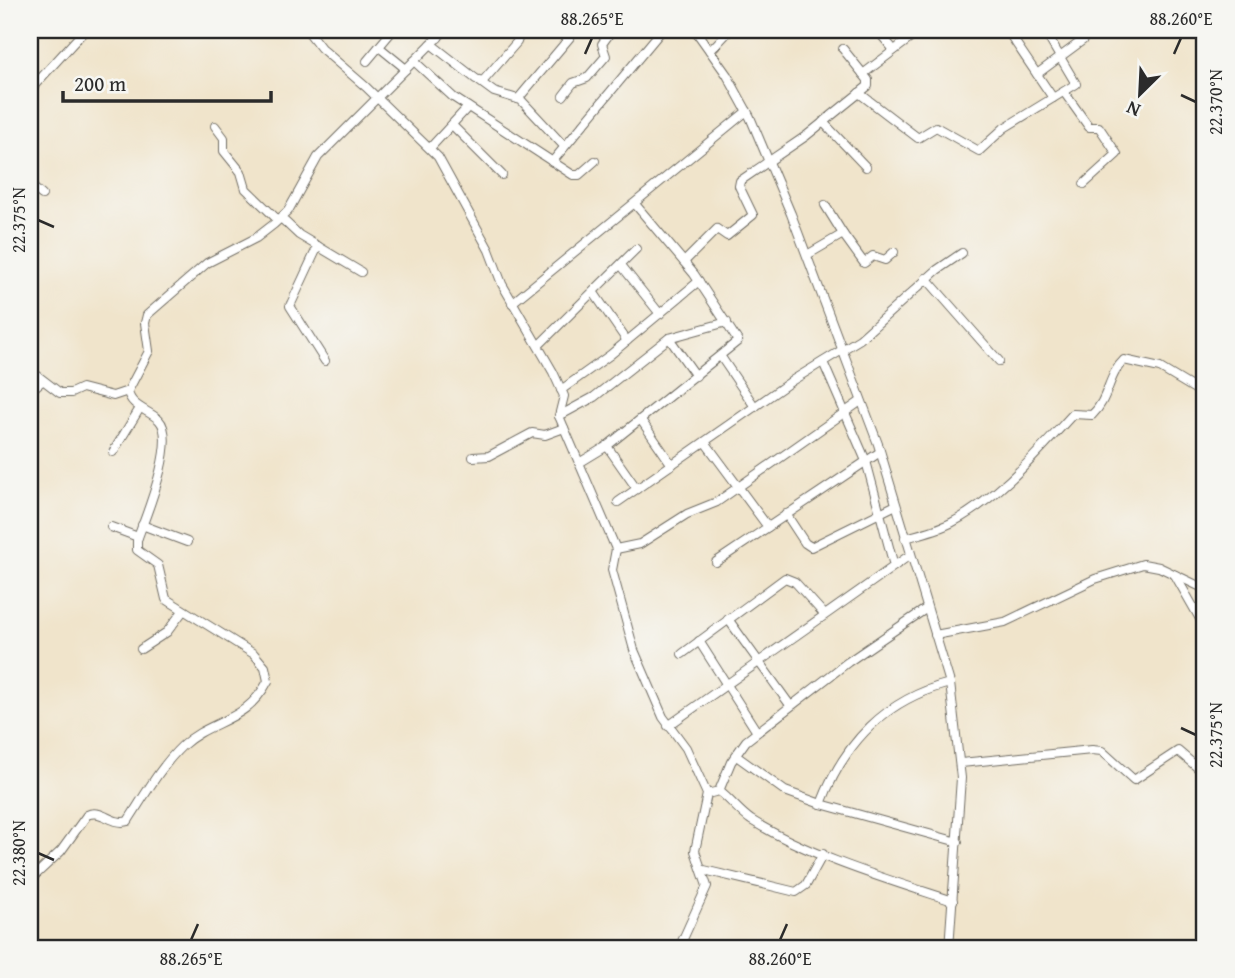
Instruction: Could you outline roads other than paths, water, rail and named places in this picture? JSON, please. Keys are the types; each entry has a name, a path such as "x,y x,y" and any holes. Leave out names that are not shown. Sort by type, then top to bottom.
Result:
{"street":[{"path":"30,90 85,30"},
{"path":"307,30 321,48 378,97 438,158 489,250 512,303 539,345 561,390 564,401 559,416 616,549 612,570 627,631 668,726 686,748 707,794 695,851 704,870 707,886 679,948"},
{"path":"367,61 393,30"},
{"path":"428,30 434,41 479,81 494,92 518,99 564,146"},
{"path":"30,880 61,851 87,815 98,813 118,822 128,821 157,777 182,746 239,714 264,688 268,674 254,654 166,599 158,565 137,550 138,537 159,474 164,436 159,420 129,397 128,391 149,351 145,323 152,309 207,263 256,238 288,211 318,157 445,30"},
{"path":"479,81 488,78 517,42 519,36 514,30"},
{"path":"518,99 576,30"},
{"path":"563,96 573,83 587,78 607,55 601,44 612,30"},
{"path":"552,162 662,30"},
{"path":"695,30 747,111 807,255 880,452 950,683 961,763 958,842 949,948"},
{"path":"710,51 730,30"},
{"path":"863,74 920,30"},
{"path":"1007,30 1054,98"},
{"path":"859,93 918,138 936,127 977,151 1011,123 1076,82 1044,30"},
{"path":"882,31 894,50"},
{"path":"1037,74 1083,40"},
{"path":"379,47 406,69"},
{"path":"684,262 717,229 727,236 754,214 739,184 769,159 800,141 869,83 843,49"},
{"path":"414,61 468,107 575,176 595,161"},
{"path":"1064,92 1089,127 1099,127 1116,154 1084,184"},
{"path":"429,148 468,107"},
{"path":"512,303 747,111"},
{"path":"823,122 866,167"},
{"path":"452,125 502,174"},
{"path":"215,126 224,138 224,151 241,172 246,189 293,230 361,272"},
{"path":"30,185 42,195"},
{"path":"579,464 607,446 738,341 699,281 635,204"},
{"path":"825,205 864,263 873,256 885,260 894,252"},
{"path":"807,255 843,234"},
{"path":"318,246 290,306 325,361"},
{"path":"539,345 636,249"},
{"path":"618,502 755,407 843,351 875,327 926,278 962,253"},
{"path":"621,265 660,314"},
{"path":"926,278 999,361"},
{"path":"561,390 627,341 699,281"},
{"path":"594,293 627,341"},
{"path":"559,416 594,397 669,338 726,322"},
{"path":"669,338 696,376"},
{"path":"721,357 755,407"},
{"path":"905,538 949,524 964,516 1025,465 1073,414 1092,415 1106,398 1115,371 1124,360 1160,368 1195,389 1205,384"},
{"path":"823,362 847,411 866,461 894,565"},
{"path":"30,370 41,382 65,394 82,388 113,396 128,391"},
{"path":"30,391 41,382"},
{"path":"616,549 640,544 687,514 717,502 861,401"},
{"path":"113,452 140,408"},
{"path":"641,419 672,465"},
{"path":"473,457 489,456 532,433 545,435 564,428"},
{"path":"705,442 768,527"},
{"path":"607,446 637,489"},
{"path":"716,562 880,452"},
{"path":"786,514 805,543 811,547 896,505"},
{"path":"142,525 187,542"},
{"path":"111,527 138,537"},
{"path":"668,726 910,555"},
{"path":"935,635 1005,622 1095,579 1134,566 1153,564 1205,589"},
{"path":"1175,575 1203,624"},
{"path":"682,654 785,578 795,582 824,614"},
{"path":"719,791 735,755 757,732 790,705 927,608"},
{"path":"141,649 167,632 183,611"},
{"path":"727,620 790,705"},
{"path":"699,641 757,732"},
{"path":"821,804 834,775 873,721 916,693 950,683"},
{"path":"961,763 1098,750 1134,780 1178,751 1205,774"},
{"path":"735,755 768,781 821,804 958,842"},
{"path":"707,794 719,791"},
{"path":"719,791 753,821 823,854 847,865 953,901"},
{"path":"704,870 796,891 806,885 823,854"}]}
